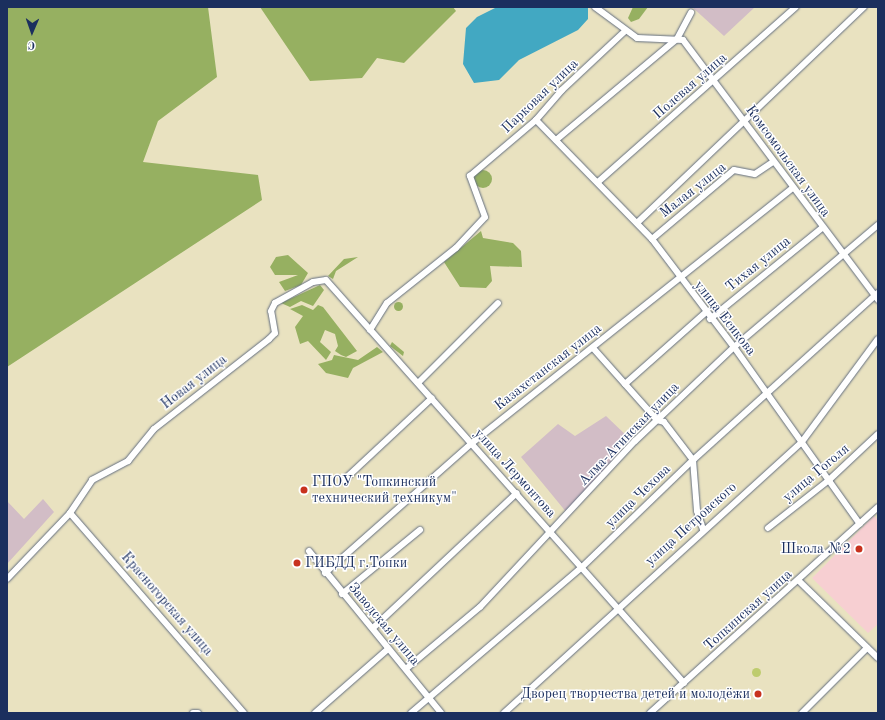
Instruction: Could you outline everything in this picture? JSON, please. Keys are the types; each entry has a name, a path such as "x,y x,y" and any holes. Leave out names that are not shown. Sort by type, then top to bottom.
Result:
{"street":[{"path":"595,7 624,32 638,38 677,39"},
{"name":"Полевая улица","path":"598,182 796,7"},
{"path":"638,222 743,120 864,7"},
{"path":"556,140 677,39 691,13"},
{"name":"Парковая улица","path":"370,330 387,303 456,248 485,217 470,176 536,120 562,90 624,32"},
{"name":"Комсомольская улица","path":"677,39 683,40 842,255 877,296"},
{"name":"улица Есикова","path":"536,120 638,222 652,239 705,313 734,346 801,443 830,480 860,524"},
{"name":"Малая улица","path":"652,239 734,170 755,174 772,162"},
{"name":"Казахстанская улица","path":"325,573 472,443 793,188"},
{"name":"Алма-Атинская улица","path":"407,668 480,607 553,532 657,420 734,346 878,225"},
{"name":"Тихая улица","path":"710,319 822,228"},
{"name":"улица Лермонтова","path":"326,280 553,532 581,568 684,683"},
{"name":"Новая улица","path":"70,513 92,480 128,460 154,428 270,339 275,333 271,311 275,303 313,282 326,280"},
{"name":"улица Чехова","path":"411,713 581,568 692,460 877,296"},
{"path":"418,383 498,303"},
{"path":"625,384 705,313"},
{"name":"улица Петровского","path":"504,713 617,608 801,443 878,339"},
{"path":"593,348 657,420 664,422 692,460 697,511 703,530"},
{"path":"344,480 432,398"},
{"name":"улица Гоголя","path":"768,528 830,480 878,434"},
{"path":"373,628 517,493"},
{"name":"Топкинская улица","path":"650,713 658,711 684,683 876,511"},
{"path":"7,579 70,513"},
{"name":"Красногорская улица","path":"70,513 244,713"},
{"path":"342,594 420,530"},
{"name":"Заводская улица","path":"309,551 342,594 373,628 388,649 407,668 442,713"},
{"path":"799,581 878,658"},
{"path":"802,713 867,648"},
{"path":"315,713 388,649"},
{"path":"193,713 198,713"}],"shaded area":[{"path":"692,7 755,7 724,36"},
{"path":"606,416 630,439 567,513 521,457 558,424 575,436"},
{"path":"43,499 54,512 7,564 7,501 24,519"},
{"name":"Школа №2","path":"874,516 878,520 878,624 868,633 812,578"}],"green space":[{"path":"7,7 208,7 217,77 158,121 143,162 258,175 262,200 7,367"},
{"path":"260,7 453,7 456,11 404,63 377,58 362,78 310,81"},
{"path":"633,7 648,7 639,19 631,22 628,18"},
{"path":"479,170 487,170 492,175 490,186 487,188 479,188 474,183 474,175"},
{"path":"481,231 483,238 513,243 521,251 522,267 490,266 492,281 486,288 460,287 444,262"},
{"path":"288,255 308,273 301,285 285,291 279,282 298,275 275,275 270,267 276,257"},
{"path":"358,257 336,271 333,279 328,276 344,259"},
{"path":"320,285 324,290 313,306 301,301 290,307 281,303"},
{"path":"398,301 403,306 398,311 393,306"},
{"path":"302,305 313,310 318,305 323,307 357,351 346,357 341,355 335,351 338,346 335,334 325,330 320,342 331,352 326,360 308,341 300,344 295,327 303,316 290,309"},
{"path":"392,342 404,352 403,356 390,346"},
{"path":"377,347 383,352 353,368 348,378 326,373 318,364 332,360 334,355 358,360"},
{"path":"756,667 761,672 756,677 751,672"}],"water":[{"path":"497,7 588,7 588,19 578,30 519,60 499,80 474,83 463,64 466,28 477,17"}],"place":[{"name":"ГПОУ \"Топкинский технический техникум\"","path":"304,490"},
{"name":"Школа №2","path":"859,549"},
{"name":"ГИБДД г.Топки","path":"297,563"},
{"name":"Дворец творчества детей и молодёжи","path":"758,694"}]}
